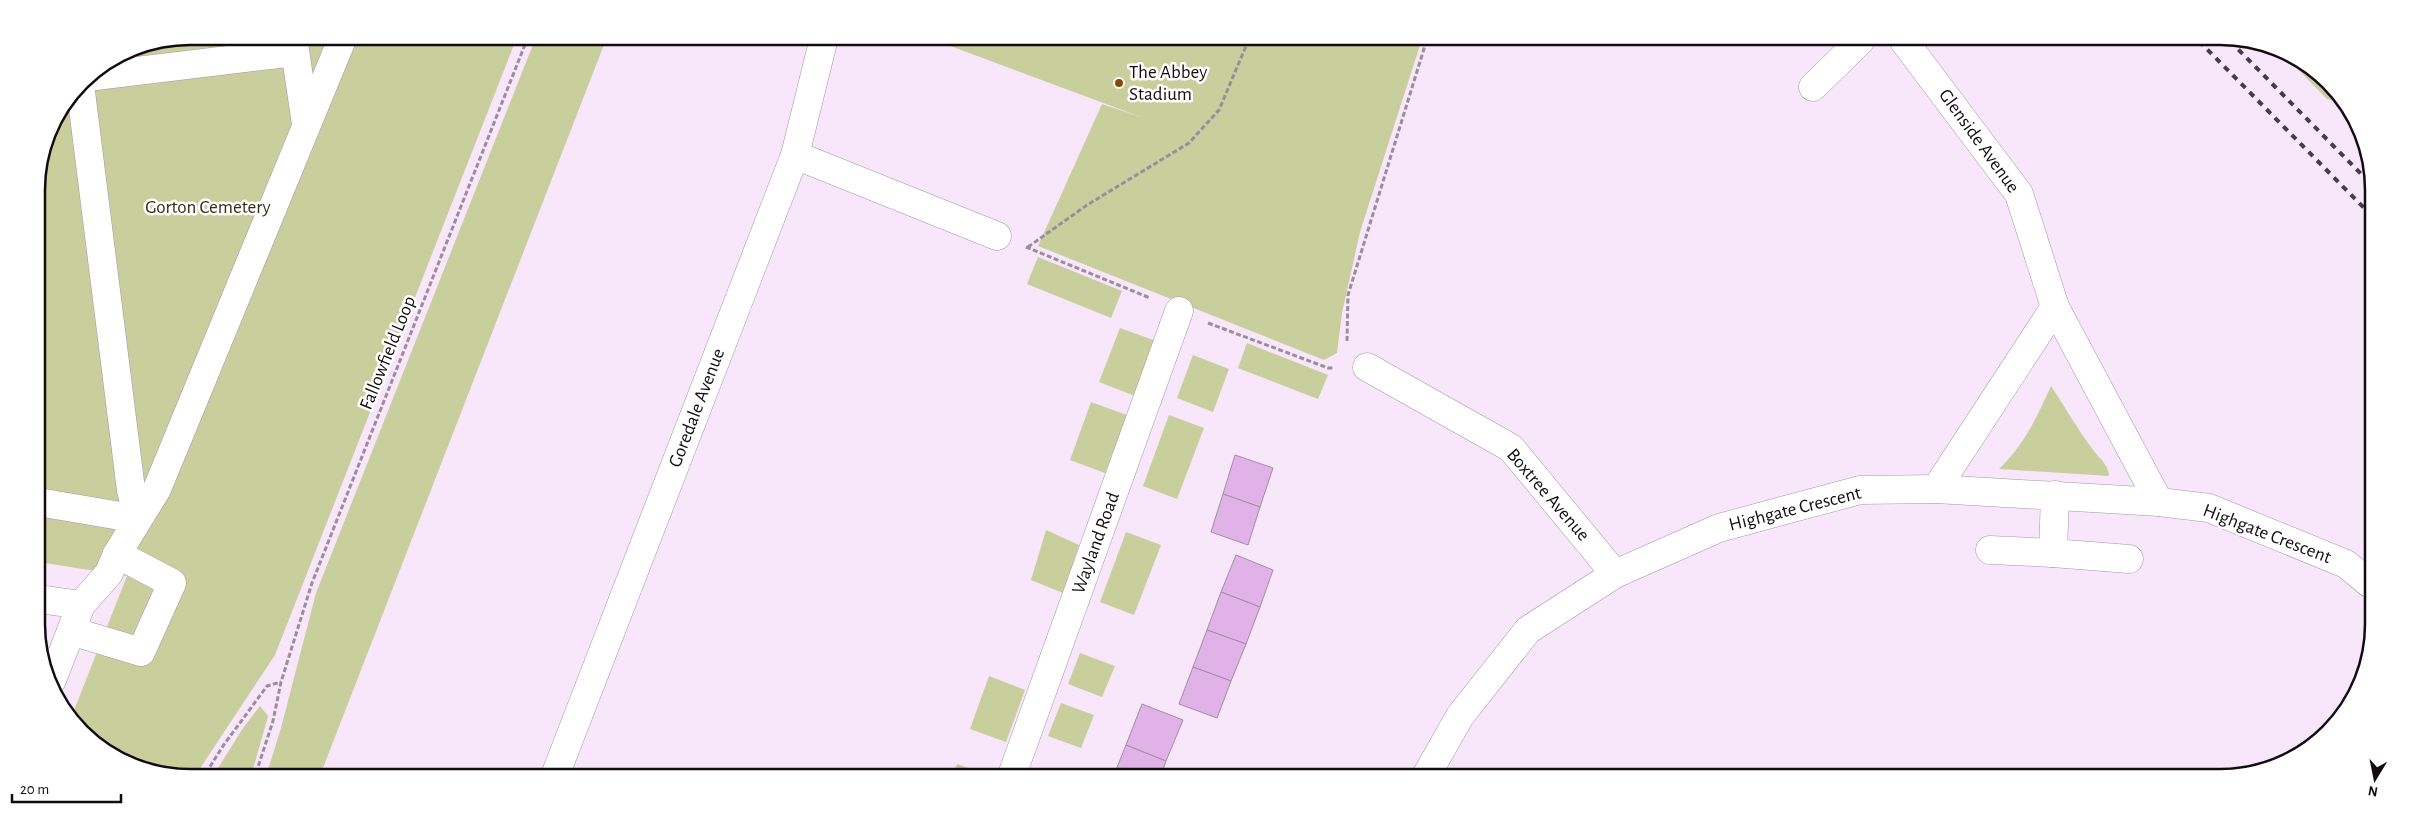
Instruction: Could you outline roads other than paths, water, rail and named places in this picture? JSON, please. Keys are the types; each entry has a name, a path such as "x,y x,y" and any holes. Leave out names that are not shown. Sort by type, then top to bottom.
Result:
{"street":[{"path":"103,74 288,45"},
{"path":"294,45 306,125"},
{"path":"54,674 81,605 109,573 117,554 157,489 341,45"},
{"name":"Goredale Avenue","path":"558,769 795,155 822,45"},
{"path":"1813,87 1855,45"},
{"name":"Glenside Avenue","path":"1907,45 2019,194 2055,307 2159,502"},
{"path":"81,94 131,490 138,519"},
{"path":"795,155 998,236"},
{"path":"1936,489 2055,307"},
{"name":"Wayland Road","path":"1014,769 1179,311"},
{"name":"Boxtree Avenue","path":"1367,367 1511,448 1615,574"},
{"name":"Highgate Crescent","path":"1430,769 1460,716 1528,630 1615,574 1719,528 1860,490 1936,489 2055,495 2159,502 2209,508 2346,564 2365,580"},
{"path":"2053,553 2055,495"},
{"path":"45,503 138,519"},
{"path":"1990,550 2129,559"},
{"path":"71,631 141,652 172,583 117,554"},
{"path":"45,600 81,605"}],"railway":[{"path":"2203,45 2365,209"},
{"path":"2235,46 2365,177"}],"place":[{"name":"The Abbey Stadium","path":"1119,83"}],"park label":[{"name":"Gorton Cemetery","path":"208,207"}]}
